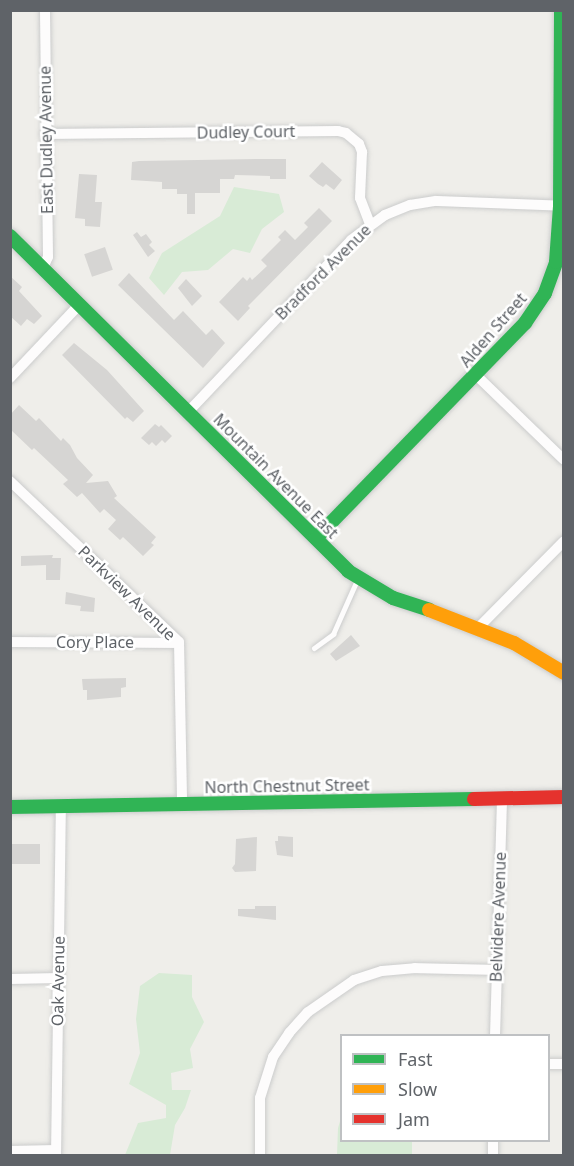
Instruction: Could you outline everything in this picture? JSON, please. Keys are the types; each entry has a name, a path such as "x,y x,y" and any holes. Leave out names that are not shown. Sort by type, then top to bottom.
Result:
{"street":[{"name":"East Dudley Avenue","path":"43,268 48,257 45,10"},
{"name":"Alden Street","path":"315,538 525,323 545,293 556,262 562,206 561,10"},
{"name":"Dudley Court","path":"45,134 338,131 346,133 353,137 362,152 360,198 370,224"},
{"name":"Bradford Avenue","path":"188,412 351,240 370,224 397,209 430,202 562,206"},
{"name":"Mountain Avenue East","path":"10,236 358,578 393,598 514,643 564,673"},
{"path":"10,378 80,304"},
{"path":"476,375 564,460"},
{"name":"Parkview Avenue","path":"10,481 179,643 182,804"},
{"path":"478,628 564,541"},
{"name":"Cory Place","path":"10,642 179,643"},
{"name":"North Chestnut Street","path":"10,807 564,797"},
{"name":"Belvidere Avenue","path":"495,1034 495,970 502,798"},
{"name":"Oak Avenue","path":"56,1153 61,807"},
{"path":"260,1155 260,1098 273,1057 289,1033 308,1012 354,980 382,970 415,968 495,970"},
{"path":"10,979 58,978"},
{"path":"10,1151 56,1153"}],"lane":[{"path":"314,648 333,634 358,578"}],"green space":[{"path":"234,187 279,194 284,212 262,229 250,253 233,249 208,270 182,272 164,295 149,278 162,253 220,216"},
{"path":"159,973 192,975 192,997 204,1022 190,1049 193,1068 171,1073 172,1090 191,1090 185,1108 175,1125 170,1155 125,1155 138,1123 166,1118 166,1105 129,1084 140,1053 136,1019 140,986"},
{"path":"340,1121 340,1142 412,1142 412,1155 337,1155"}],"building":[{"path":"286,159 286,179 235,175 234,179 220,179 220,193 195,193 195,214 187,214 187,194 177,194 177,189 162,189 162,182 131,180 132,162 139,161"},
{"path":"322,162 342,180 334,190 326,184 323,187 309,176"},
{"path":"79,174 97,175 95,202 102,202 100,227 85,226 85,219 75,218"},
{"path":"319,208 332,221 248,306 250,308 238,321 219,302 243,277 247,281 250,277 252,280 267,266 261,260 281,240 278,237 285,230 295,240 308,227 304,223"},
{"path":"137,232 141,237 146,234 152,242 149,245 155,251 148,257 133,235"},
{"path":"105,247 113,270 92,277 84,254"},
{"path":"129,273 174,320 183,311 206,335 212,329 225,343 203,368 118,285"},
{"path":"10,276 22,287 19,291 42,316 34,324 27,319 21,326 10,316"},
{"path":"186,279 202,296 192,306 178,288"},
{"path":"74,343 107,370 144,411 133,422 127,417 125,419 62,355"},
{"path":"19,405 36,421 39,418 61,441 63,438 70,445 77,458 93,475 86,483 108,481 117,496 114,498 156,537 151,543 154,545 143,556 123,537 120,540 108,529 116,520 104,509 100,513 82,493 77,497 63,484 68,480 10,429 10,415"},
{"path":"155,424 159,427 161,425 172,436 165,443 162,440 156,446 152,442 149,445 141,438"},
{"path":"53,555 52,558 61,558 60,580 46,580 46,565 21,566 21,556"},
{"path":"66,592 95,598 94,612 80,611 81,606 65,604"},
{"path":"351,635 360,646 336,661 330,654"},
{"path":"126,678 126,687 121,688 121,697 87,700 87,690 83,690 82,679"},
{"path":"278,836 293,837 293,857 277,855 275,841 278,841"},
{"path":"257,837 256,871 235,872 232,868 235,864 236,839"},
{"path":"10,844 40,844 40,864 10,864"},
{"path":"255,906 276,906 276,920 238,916 238,909 255,909"}],"traffic: fast":[{"path":"316,538 525,323 545,293 556,262 560,206 561,10"},
{"path":"10,236 348,571 393,598 429,610"},
{"path":"10,807 474,799"}],"traffic: slow":[{"path":"429,610 514,643 564,673"}],"traffic: jam":[{"path":"474,799 564,797"}]}
